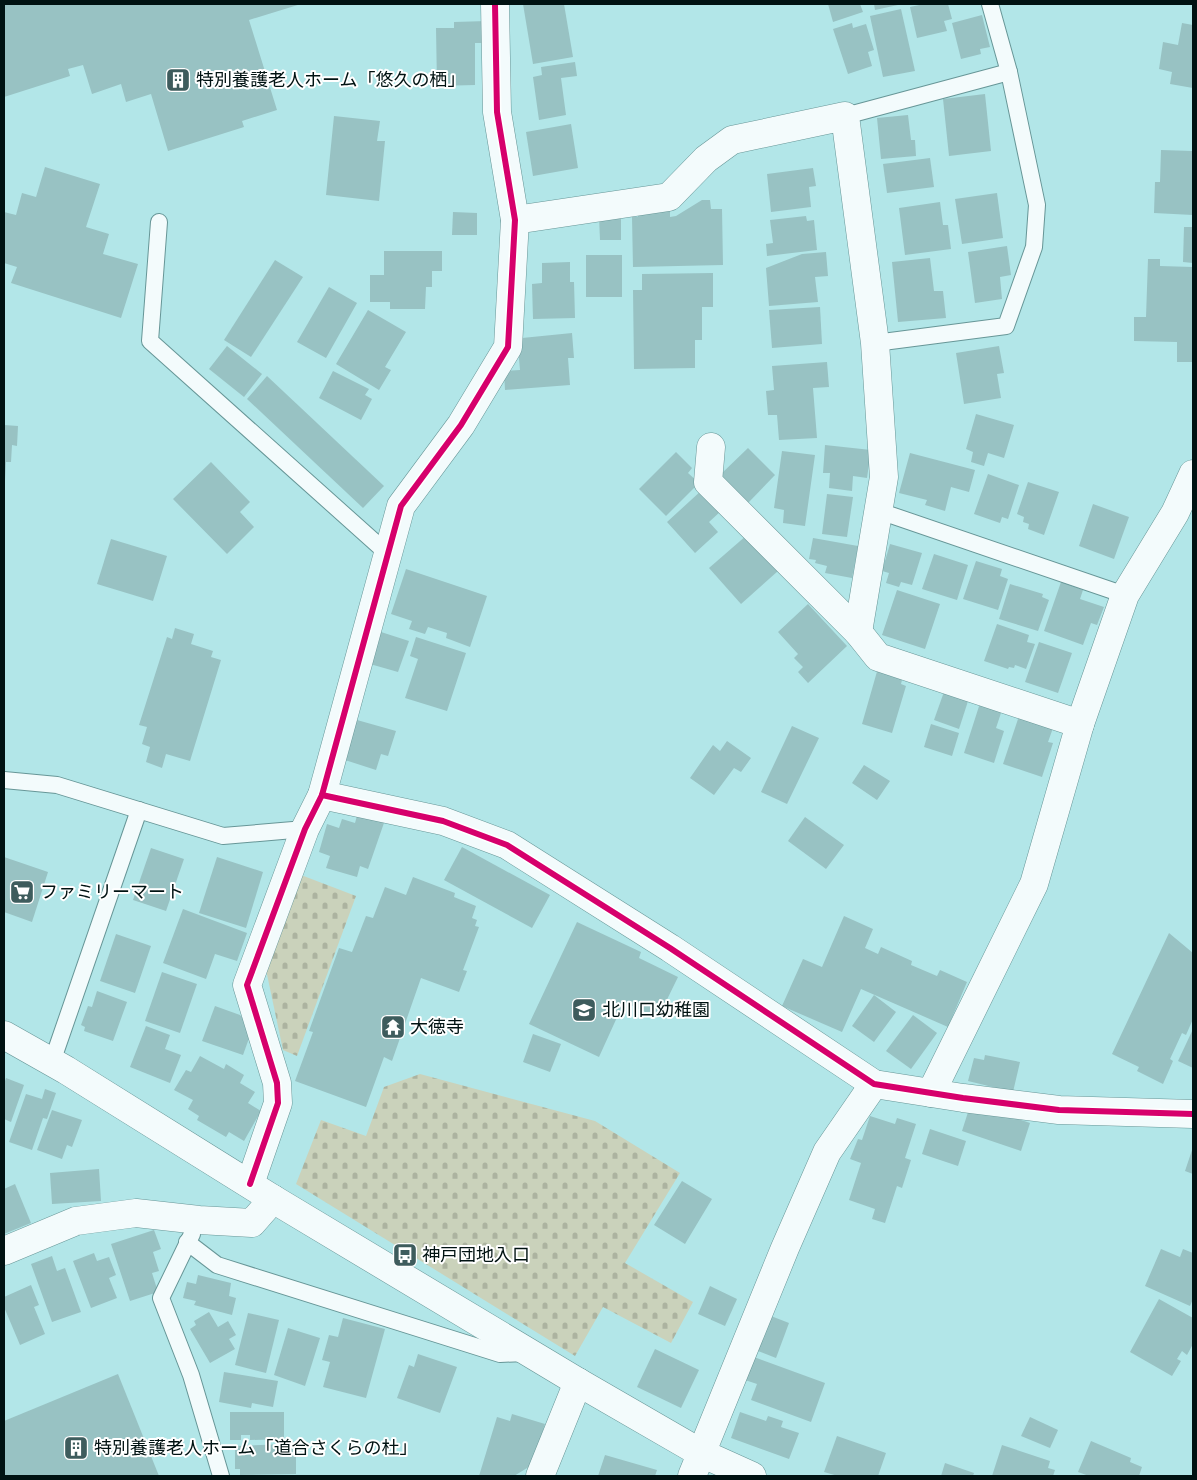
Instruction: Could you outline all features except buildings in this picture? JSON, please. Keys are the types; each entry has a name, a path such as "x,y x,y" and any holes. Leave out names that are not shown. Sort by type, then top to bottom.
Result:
{"street":[{"path":"250,1184 278,1103 277,1083 247,984 305,829 322,795 401,506 461,424 508,347 515,220 497,112 495,4"},
{"path":"515,220 669,198 706,159 732,140 845,116 875,343 884,476 858,632"},
{"path":"711,447 708,482 858,632 878,657 1080,724"},
{"path":"930,1093 1034,884 1080,724 1125,595 1175,513 1193,474"},
{"path":"322,795 443,821 507,845 670,948 874,1084 1059,1110 1193,1114"},
{"path":"4,1035 52,1062 273,1199 532,1353 578,1382 697,1465 752,1476"},
{"path":"697,1465 785,1248 827,1152 874,1084"},
{"path":"4,1251 76,1221 136,1213 193,1231 252,1223 273,1199"},
{"path":"540,1476 578,1382"}],"lane":[{"path":"875,343 1006,326 1034,247 1036,205 1009,72 990,4"},
{"path":"845,116 1009,72"},
{"path":"159,222 150,341 388,554"},
{"path":"878,511 1125,595"},
{"path":"4,780 57,785 223,836 305,829"},
{"path":"52,1062 139,810"},
{"path":"221,1476 191,1376 160,1298 193,1231 217,1265 500,1354 532,1353"}],"green space":[{"path":"301,875 356,896 297,1056 283,1050 265,965"},
{"path":"420,1074 595,1121 680,1173 625,1263 693,1302 671,1343 603,1307 575,1356 296,1184 321,1120 366,1136 384,1087"}],"cycle path":[{"path":"250,1184 278,1103 277,1083 247,985 305,829 322,795 401,506 461,425 508,347 515,220 497,112 495,4"},
{"path":"322,795 443,821 507,845 670,948 874,1084 1059,1110 1193,1114"}],"place":[{"name":"特別養護老人ホーム「悠久の栖」","path":"178,80"},
{"name":"ファミリーマート","path":"22,892"},
{"name":"北川口幼稚園","path":"584,1010"},
{"name":"大徳寺","path":"393,1027"},
{"name":"神戸団地入口","path":"405,1255"},
{"name":"特別養護老人ホーム「道合さくらの杜」","path":"76,1448"}]}
